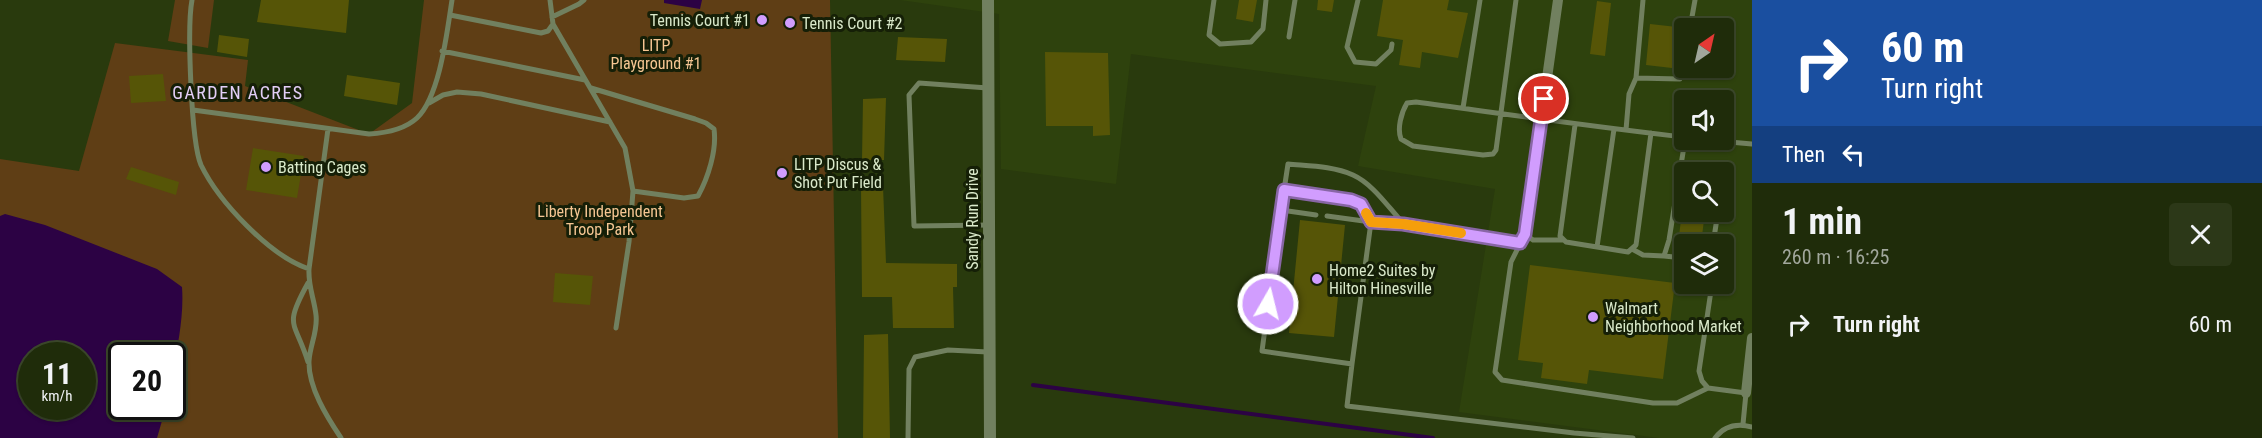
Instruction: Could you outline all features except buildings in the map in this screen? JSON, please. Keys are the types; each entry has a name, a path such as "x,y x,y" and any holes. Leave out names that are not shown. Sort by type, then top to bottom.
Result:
{"street":[{"name":"Sandy Run Drive","path":"988,0 990,438"},
{"path":"1523,238 1558,0"},
{"path":"1746,393 1752,338"}],"lane":[{"path":"192,0 190,53 193,110 201,164 214,186 254,234 293,263 309,269"},
{"path":"429,103 438,74 452,0"},
{"path":"550,0 553,24 625,148 630,166 633,191 629,242 616,328"},
{"path":"552,17 584,0"},
{"path":"1214,0 1209,35 1220,44 1251,42 1263,29 1266,0"},
{"path":"1289,37 1295,0"},
{"path":"1358,0 1347,47 1355,62 1376,64 1391,50 1392,44"},
{"path":"1463,108 1480,0"},
{"path":"1516,0 1499,113 1496,150 1489,155 1413,146 1401,140 1399,134 1402,114 1407,103 1416,102 1463,108 1499,113 1541,119 1575,125 1674,136"},
{"path":"1626,130 1629,94 1636,78 1643,0"},
{"path":"1692,18 1695,0"},
{"path":"450,15 541,33 548,31 553,24"},
{"path":"442,51 585,80"},
{"path":"1636,78 1680,78"},
{"path":"988,88 919,83 909,95 914,226 989,225"},
{"path":"590,87 695,119 714,129 712,153 698,196 684,198 633,191"},
{"path":"193,110 369,134 388,132 416,119 429,103 443,95 457,92 481,94 610,122"},
{"path":"1564,240 1560,236 1575,125"},
{"path":"309,364 316,333 316,315 308,283 309,269 328,129"},
{"path":"1597,247 1614,129"},
{"path":"1327,216 1533,240 1564,240 1628,252 1636,246 1651,133"},
{"path":"1734,142 1752,144"},
{"path":"1352,364 1262,351 1288,164 1334,169 1352,174 1362,181 1403,224"},
{"path":"1284,190 1351,200 1361,204 1371,222 1347,406 1633,438"},
{"path":"1281,210 1316,215"},
{"path":"1665,256 1674,210"},
{"path":"1523,238 1511,262 1495,372 1502,380 1653,403 1677,403 1708,388 1746,393 1743,424"},
{"path":"1632,249 1643,255 1674,257"},
{"path":"308,283 294,307 294,330 309,364 316,392 341,438"},
{"path":"1708,388 1702,381 1699,370 1710,294"},
{"path":"908,438 909,369 915,357 948,350 990,352"},
{"path":"1715,438 1724,429 1743,424 1752,427"},
{"path":"1574,433 1598,438"}],"shaded area":[{"path":"664,0 702,0 700,9 664,3"},
{"path":"900,0 1752,0 1752,438 1659,438 1459,412 1495,189 1358,166 1376,86 1131,54 1116,184 1001,169 999,14"},
{"path":"5,214 45,225 157,269 182,287 179,342 108,342 108,420 162,420 157,438 0,438 0,216"}],"green space":[{"path":"175,0 214,0 208,48 168,41"},
{"name":"Liberty Independent Troop Park","path":"424,0 830,0 838,438 0,438 0,159 79,171 115,43 248,60 245,86 369,134 412,103"}],"waterway":[{"path":"1033,385 1433,438"}],"slow traffic":[{"path":"1366,213 1371,222 1403,224 1461,233"}],"place":[{"name":"Tennis Court #1","path":"762,20"},
{"name":"Tennis Court #2","path":"790,23"},
{"name":"Batting Cages","path":"266,167"},
{"name":"LITP Discus & Shot Put Field","path":"782,173"},
{"name":"Home2 Suites by Hilton Hinesville","path":"1317,279"},
{"name":"Walmart Neighborhood Market","path":"1593,317"}],"district":[{"name":"GARDEN ACRES","path":"238,93"}],"route":[{"path":"1268,304 1284,190 1351,200 1361,204 1371,222 1403,224 1520,243 1525,234 1544,99"}],"park label":[{"name":"LITP Playground #1","path":"656,54"}]}
